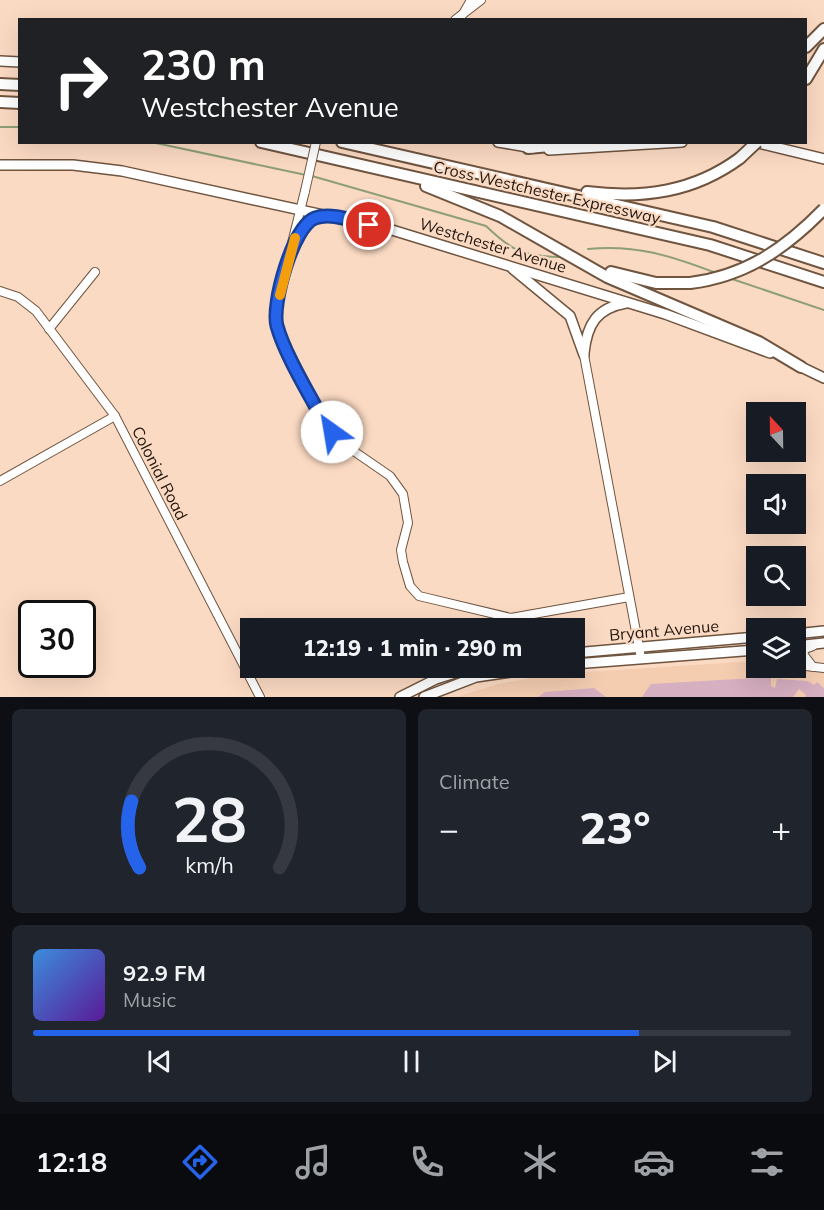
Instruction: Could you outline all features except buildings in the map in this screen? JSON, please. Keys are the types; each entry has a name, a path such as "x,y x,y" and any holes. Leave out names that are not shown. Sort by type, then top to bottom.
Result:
{"highway":[{"path":"807,46 824,29"},
{"path":"807,77 824,49"},
{"path":"0,84 18,85"},
{"path":"0,102 18,103"},
{"name":"Cross Westchester Expressway","path":"270,144 710,245 824,282"},
{"name":"Cross Westchester Expressway","path":"351,144 725,230 824,263"},
{"path":"528,148 572,144"},
{"path":"524,184 614,195 650,194 696,182 740,158 754,144"},
{"path":"366,166 474,204 619,275 656,283 690,283 723,277 758,263 788,242 824,209"},
{"path":"546,240 607,277 759,342 801,367"}],"main road":[{"path":"0,61 18,62"},
{"path":"508,144 528,148 563,150 652,144"},
{"path":"764,144 824,159"},
{"name":"Westchester Avenue","path":"0,165 62,165 111,170 325,215 416,237 722,333 824,378"},
{"path":"501,262 525,277 568,313 584,355"},
{"path":"584,355 587,330 595,317 608,308 629,302"},
{"path":"806,633 824,632"},
{"name":"Bryant Avenue","path":"585,652 746,638"},
{"path":"806,645 821,643"},
{"name":"Bryant Avenue","path":"585,663 746,651"},
{"path":"400,697 439,678"},
{"path":"424,697 473,678"},
{"path":"436,697 493,678"}],"street":[{"path":"459,17 471,0"},
{"path":"459,17 481,0"},
{"path":"316,144 276,307 278,330 328,428 342,443 390,476 403,494 408,522 402,554 413,591 419,596 511,618 629,597"},
{"path":"294,240 308,222 325,215"},
{"path":"49,329 95,272"},
{"name":"Colonial Road","path":"0,291 27,302 115,416 260,697"},
{"path":"584,355 641,658"},
{"path":"0,481 115,416"},
{"path":"813,667 805,660 803,651 821,643"},
{"path":"806,666 824,668"}],"shaded area":[{"path":"746,662 746,678 806,678 806,670 824,673 824,697 456,697 498,684 531,678 585,678 585,672"},
{"path":"771,678 771,686 775,688 777,679 808,681 814,685 817,682 824,688 824,697 805,697 806,695 799,689 793,697 642,697 651,684"},
{"path":"594,688 606,697 538,697 545,692"}],"waterway":[{"path":"0,127 18,127"},
{"path":"160,144 306,175"},
{"path":"312,176 486,226 511,247 536,255 558,257"},
{"path":"588,249 638,250 684,261 716,273"},
{"path":"729,278 824,310"}],"slow traffic":[{"path":"280,295 295,238"}],"route":[{"path":"332,432 324,422 278,330 276,307 294,240 308,222 325,215 369,225"}]}
